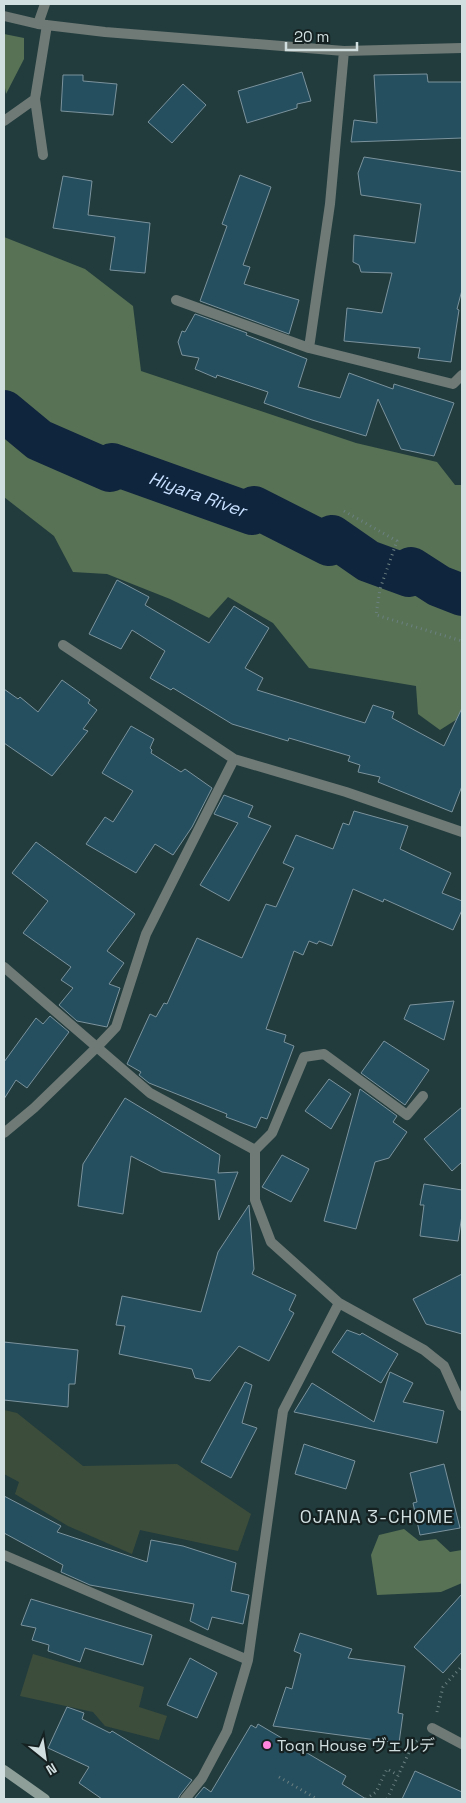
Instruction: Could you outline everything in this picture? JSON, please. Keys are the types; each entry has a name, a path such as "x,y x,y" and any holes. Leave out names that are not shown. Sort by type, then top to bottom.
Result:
{"main road":[{"path":"4,1770 45,1799"}],"street":[{"path":"43,155 36,100 45,4"},
{"path":"4,16 42,24 105,32 344,51 462,48"},
{"path":"309,348 330,204 344,51"},
{"path":"4,121 36,100"},
{"path":"176,300 309,348 452,384 462,375"},
{"path":"63,645 234,759 346,792 462,832"},
{"path":"4,1133 34,1108 97,1048 116,1027 146,934 234,759"},
{"path":"4,967 150,1093 255,1150"},
{"path":"423,1096 407,1114 324,1054 304,1057 272,1133 255,1150 255,1200 271,1242 340,1303 424,1350 444,1366 462,1406"},
{"path":"185,1799 202,1778 227,1730 248,1660 283,1411 340,1303"},
{"path":"4,1555 248,1660"},
{"path":"432,1728 462,1744"}],"path":[{"path":"344,511 397,541 380,589 376,615 462,642"},
{"path":"387,1799 412,1744 432,1728 443,1687 462,1666"},
{"path":"366,1799 376,1792 387,1770 398,1775"},
{"path":"279,1776 317,1799"}],"green space":[{"path":"4,34 24,38 24,59 6,94 4,82"},
{"path":"4,237 85,269 133,306 141,371 356,443 437,462 455,485 462,485 462,716 440,730 418,714 416,686 309,668 273,623 228,597 209,618 170,599 107,574 73,572 54,536 4,497"},
{"path":"4,1410 17,1413 83,1466 177,1464 251,1514 238,1551 140,1530 132,1554 68,1526 15,1494 19,1482 4,1474"},
{"path":"404,1529 419,1541 436,1539 450,1552 462,1550 462,1583 441,1592 377,1595 371,1555 379,1535"},
{"path":"33,1654 144,1687 139,1707 167,1716 159,1740 105,1726 93,1712 20,1696"}],"building":[{"path":"302,72 311,101 297,104 297,108 247,123 238,91"},
{"path":"427,74 428,82 462,82 462,138 351,142 354,120 377,123 374,75"},
{"path":"63,75 83,75 83,81 117,84 113,115 61,111"},
{"path":"183,84 206,105 172,143 148,122"},
{"path":"364,157 462,172 462,290 457,309 459,310 451,362 418,358 420,348 344,341 347,308 382,313 392,273 361,272 359,265 353,262 354,235 415,243 421,204 361,195 358,173"},
{"path":"240,175 271,187 243,265 250,267 244,284 299,300 289,334 200,301 227,226 222,224"},
{"path":"63,176 92,181 88,215 150,223 145,273 110,270 115,237 53,228"},
{"path":"195,314 247,333 246,335 307,359 298,387 340,398 349,373 393,389 394,384 454,403 434,456 401,449 378,399 366,436 264,403 268,392 217,375 216,378 195,369 199,358 182,355 178,342 182,331 185,332"},
{"path":"117,580 149,597 145,605 209,643 234,606 269,628 245,668 263,678 257,690 365,723 373,705 394,712 392,718 444,746 462,708 462,786 452,812 378,782 380,777 358,772 360,765 348,761 350,756 289,738 288,741 232,724 173,688 171,690 150,678 165,651 132,630 121,649 89,634"},
{"path":"62,680 90,700 88,703 97,710 83,729 88,731 52,776 4,743 4,689 18,699 20,697 38,712"},
{"path":"131,726 154,739 150,748 152,750 151,753 181,772 185,769 212,788 192,827 173,855 155,844 136,873 86,844 105,817 113,822 133,791 102,773"},
{"path":"224,795 253,806 248,817 271,826 229,901 200,885 238,823 214,814"},
{"path":"354,811 408,826 400,849 451,873 442,893 462,901 462,910 453,930 384,899 383,902 353,889 332,946 319,941 317,944 309,941 303,955 294,951 266,1029 286,1035 284,1042 294,1046 267,1119 261,1117 256,1128 226,1117 227,1114 149,1083 139,1075 141,1072 127,1064 150,1014 156,1017 164,1003 167,1004 197,938 242,958 266,904 276,907 294,868 283,863 296,835 333,849 343,823 349,825"},
{"path":"36,842 135,914 107,951 124,963 109,984 120,988 107,1027 77,1021 59,1005 73,988 61,980 71,967 23,933 48,901 12,873"},
{"path":"454,1001 444,1040 404,1019 410,1005"},
{"path":"50,1016 69,1032 27,1088 16,1080 4,1099 4,1062 36,1018 43,1024"},
{"path":"384,1041 429,1070 405,1105 361,1073"},
{"path":"329,1079 351,1094 331,1129 305,1111"},
{"path":"360,1089 397,1116 393,1122 407,1132 389,1158 375,1162 356,1229 324,1221"},
{"path":"125,1098 220,1155 218,1173 238,1172 219,1220 215,1180 162,1172 131,1156 123,1214 78,1206 83,1164"},
{"path":"462,1107 462,1162 452,1171 424,1139"},
{"path":"282,1155 309,1169 291,1202 262,1187"},
{"path":"424,1184 462,1190 462,1215 458,1241 420,1236 424,1205 420,1205"},
{"path":"249,1205 254,1269 252,1274 296,1295 289,1310 294,1313 269,1361 239,1346 210,1381 195,1378 192,1369 119,1354 125,1326 116,1325 122,1296 201,1312 218,1252"},
{"path":"462,1274 462,1334 426,1324 413,1299"},
{"path":"347,1330 360,1335 362,1333 398,1354 381,1383 332,1352"},
{"path":"4,1342 78,1350 75,1384 69,1384 68,1407 4,1400"},
{"path":"390,1372 413,1383 403,1402 444,1411 437,1443 294,1412 312,1383 374,1422"},
{"path":"245,1382 252,1385 242,1423 257,1428 231,1478 201,1462"},
{"path":"304,1444 355,1461 346,1489 295,1474"},
{"path":"444,1464 460,1528 420,1535 413,1503 417,1502 410,1473"},
{"path":"4,1496 61,1526 57,1532 147,1562 151,1540 183,1546 236,1563 231,1591 249,1595 243,1624 212,1617 208,1630 190,1621 194,1604 90,1585 61,1572 63,1565 4,1533"},
{"path":"462,1594 462,1652 443,1673 414,1647"},
{"path":"31,1599 152,1635 143,1665 85,1648 80,1662 48,1651 49,1645 32,1640 36,1628 21,1625"},
{"path":"300,1633 352,1649 348,1658 405,1666 398,1713 403,1714 399,1743 273,1726 286,1687 292,1689 301,1654 294,1651"},
{"path":"190,1658 217,1673 197,1718 167,1705"},
{"path":"67,1707 84,1713 82,1719 110,1733 112,1731 192,1780 178,1799 102,1799 79,1783 89,1767 48,1748"},
{"name":"Toqn House ヴェルデ","path":"258,1724 346,1776 342,1784 366,1799 194,1799 204,1787 211,1792 251,1725 256,1728"},
{"path":"415,1771 462,1792 462,1799 402,1799"}],"waterway":[{"name":"Hiyara River","path":"4,411 39,440 110,471 112,464 252,514 254,507 329,545 332,536 368,561 409,576 411,568 439,586 462,595"}],"place":[{"name":"Toqn House ヴェルデ","path":"267,1745"}],"district":[{"name":"OJANA 3-CHOME","path":"377,1517"}]}
